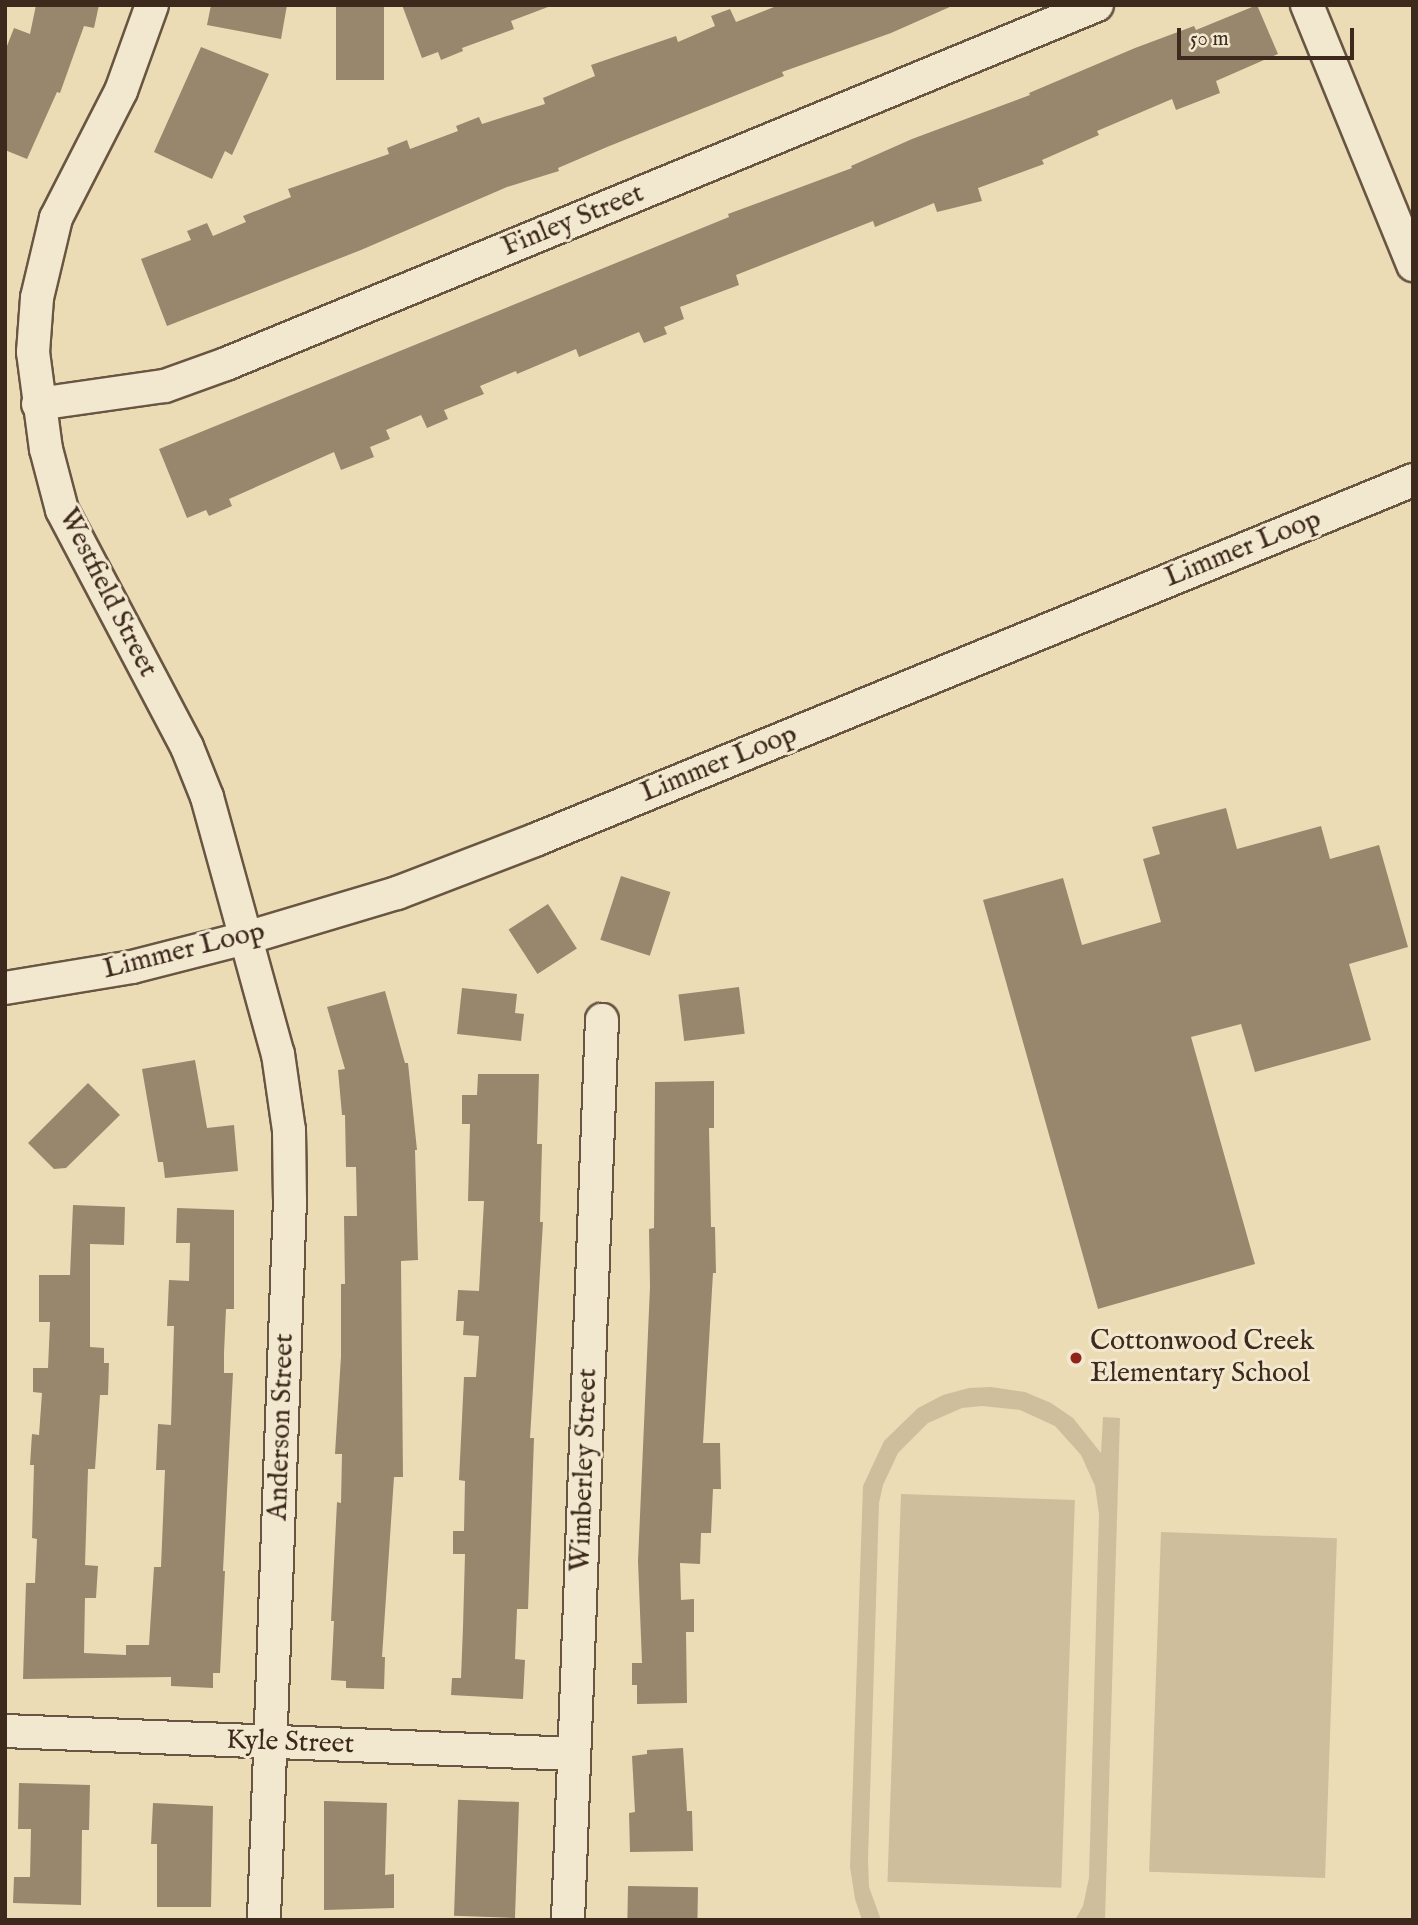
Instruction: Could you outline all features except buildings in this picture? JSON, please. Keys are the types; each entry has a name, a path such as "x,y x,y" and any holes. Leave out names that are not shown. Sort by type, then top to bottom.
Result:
{"street":[{"name":"Westfield Street","path":"152,5 121,91 83,163 53,230 36,312 33,352 38,404 46,449 62,510 187,747 207,797 246,938"},
{"name":"Finley Street","path":"38,404 164,386 226,364 1097,5"},
{"path":"1307,5 1413,265"},
{"name":"Limmer Loop","path":"5,988 132,967 246,938 397,893 535,840 1413,480"},
{"name":"Anderson Street","path":"246,938 278,1054 289,1130 290,1199 264,1920"},
{"name":"Wimberley Street","path":"568,1920 602,1020"},
{"name":"Kyle Street","path":"5,1731 574,1754"}],"shaded area":[{"path":"991,1387 1025,1392 1051,1403 1073,1418 1101,1453 1103,1417 1120,1418 1105,1920 1075,1920 1083,1906 1089,1878 1099,1514 1095,1486 1081,1455 1055,1426 1020,1410 982,1406 962,1408 928,1423 898,1453 883,1485 879,1503 868,1860 869,1887 881,1920 862,1920 855,1899 850,1867 863,1486 884,1441 918,1408 943,1395 969,1388"},
{"path":"901,1494 1075,1500 1061,1888 887,1882"},
{"path":"1161,1532 1337,1538 1325,1878 1149,1872"}],"place":[{"name":"Cottonwood Creek Elementary School","path":"1076,1358"}]}
